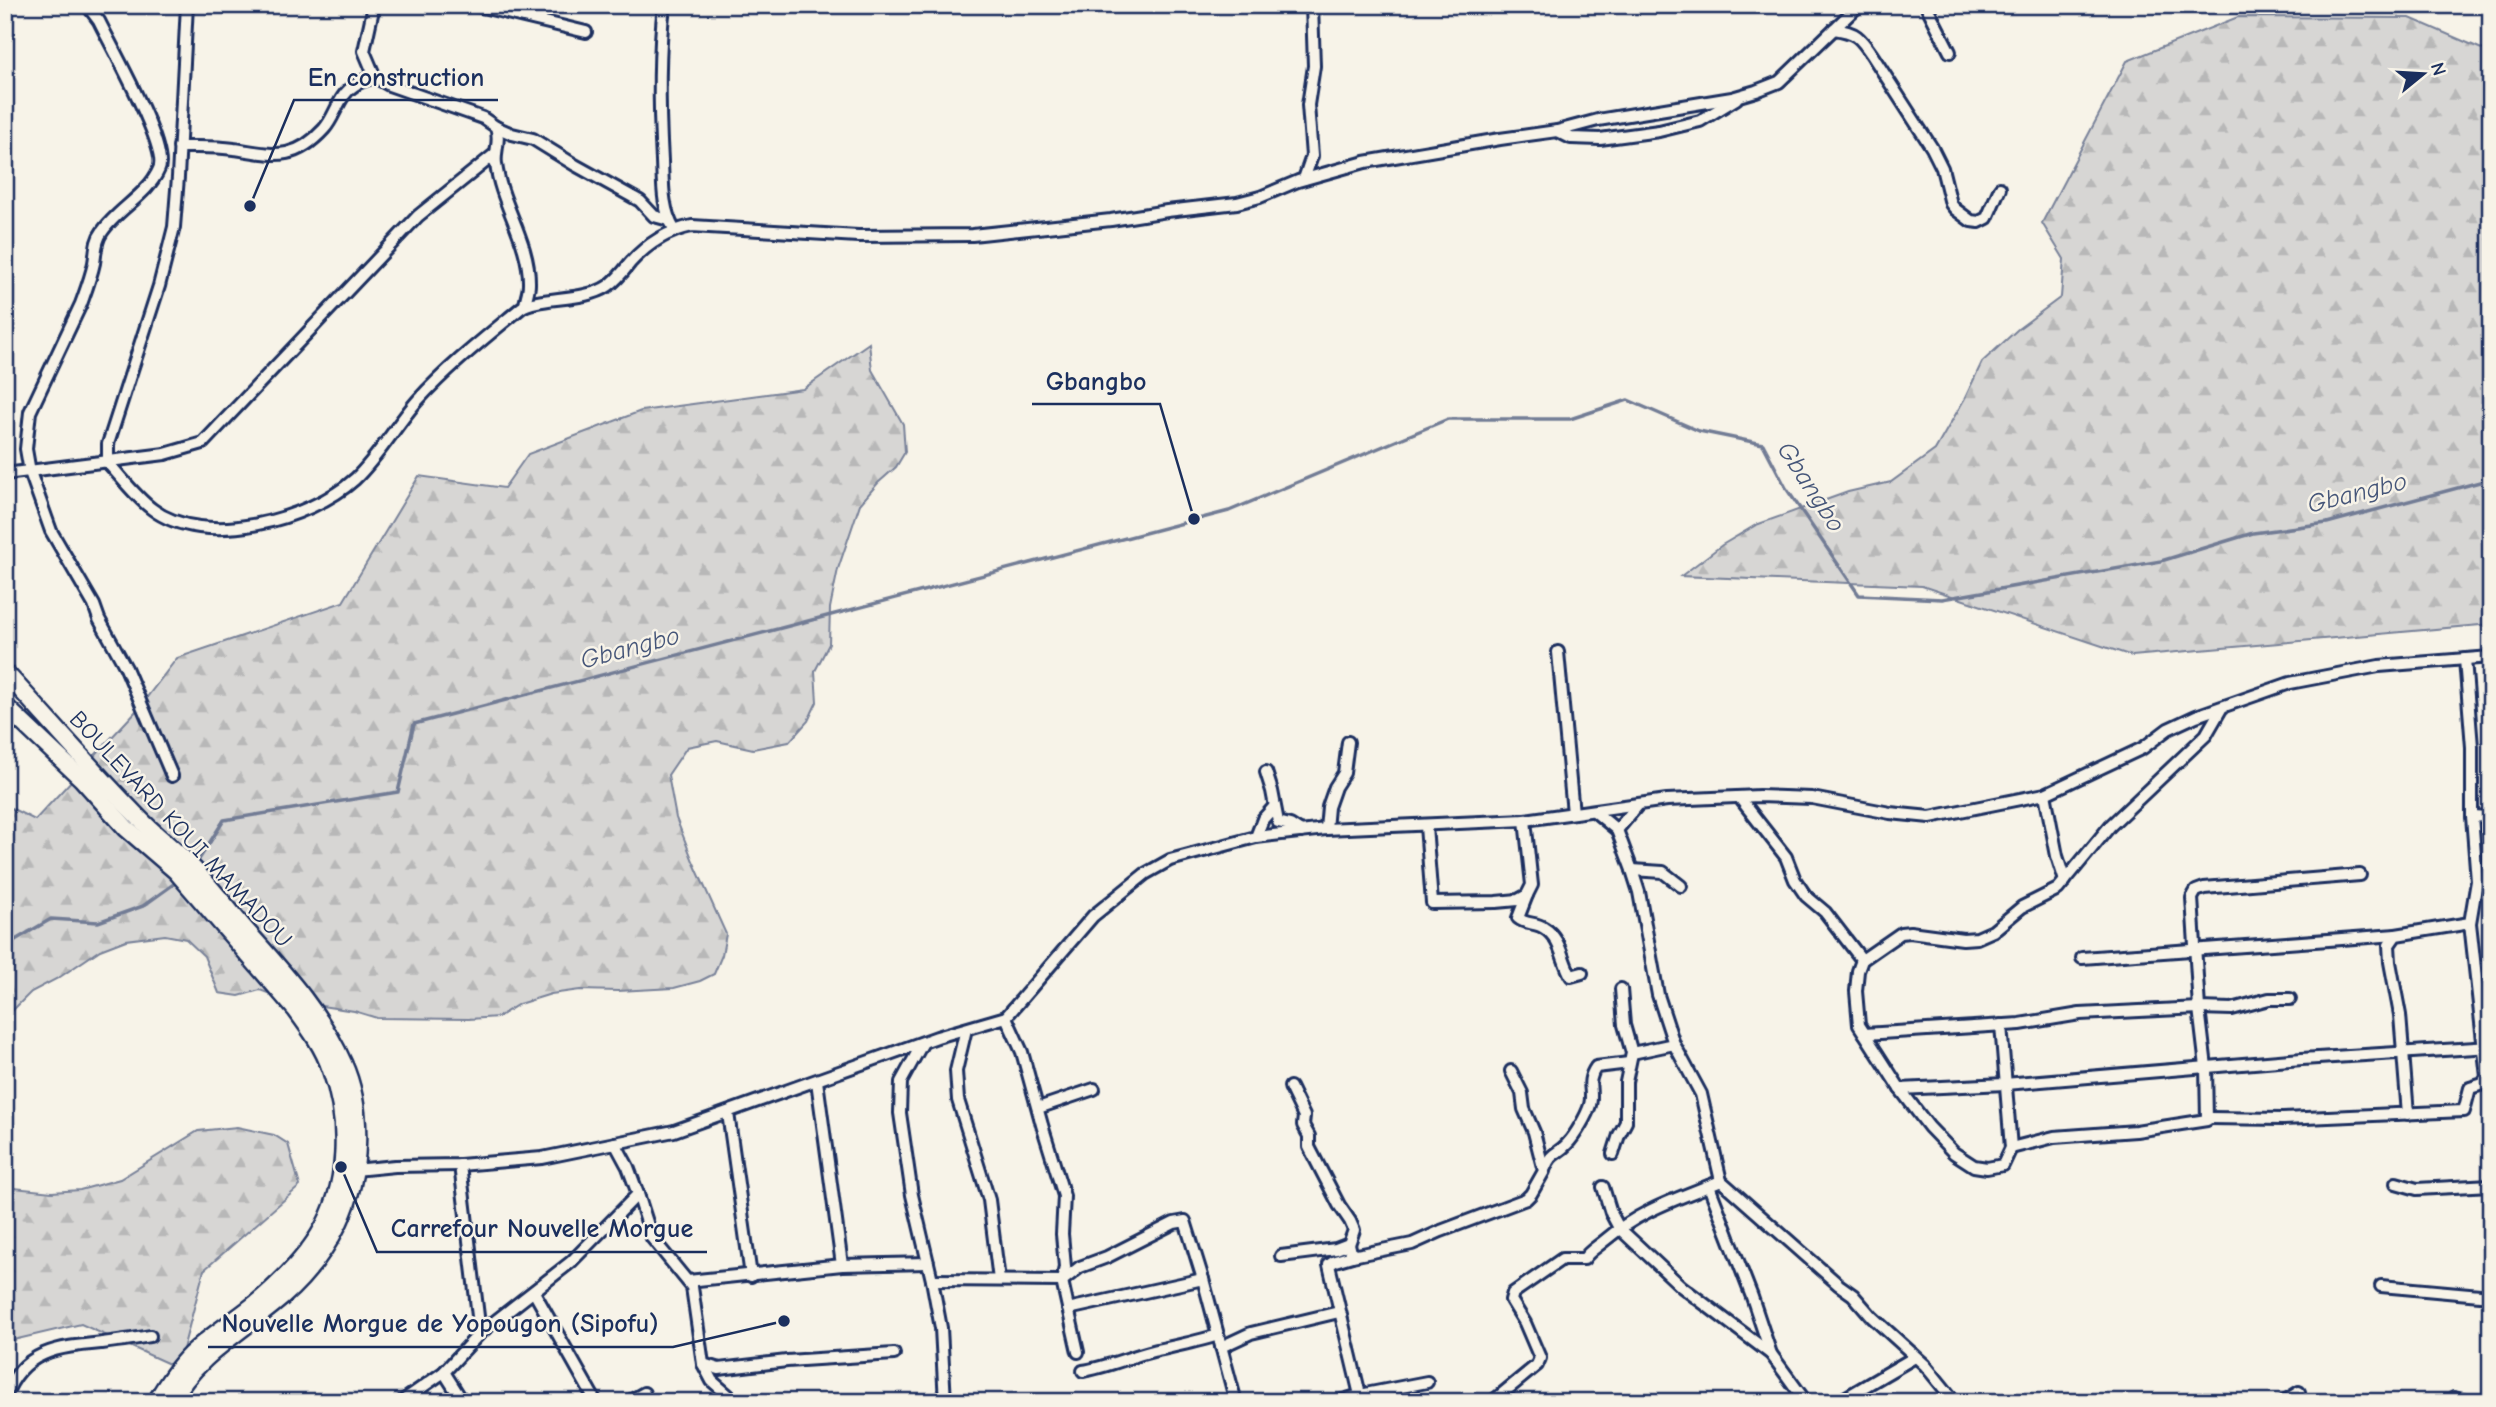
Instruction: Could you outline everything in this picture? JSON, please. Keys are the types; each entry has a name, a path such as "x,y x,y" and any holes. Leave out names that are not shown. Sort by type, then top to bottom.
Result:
{"main road":[{"name":"BOULEVARD KOUI MAMADOU","path":"5,672 303,998 324,1026 344,1065 354,1103 358,1141 355,1170 340,1222 320,1257 283,1297 209,1355 188,1377 171,1402"},
{"name":"BOULEVARD KOUI MAMADOU","path":"5,706 82,779 126,828 181,866"},
{"name":"BOULEVARD KOUI MAMADOU","path":"156,1402 190,1355 274,1288 293,1270 320,1235 337,1194 344,1148 342,1107 331,1068 314,1034 200,886"}],"street":[{"path":"87,5 99,22 156,136 161,158 160,168 148,185 101,232 88,285 30,412 25,440 30,472 51,531 94,605 147,714 154,737 172,776"},
{"path":"187,5 178,177 169,246 156,296 108,444 108,463 153,510 173,520 210,528 258,526 289,517 324,501 355,478 418,401 443,375 525,305 593,294 606,288 671,225"},
{"path":"474,5 586,32"},
{"path":"664,5 659,84 662,168 671,225"},
{"path":"1307,174 1312,156 1308,105 1314,65 1312,5"},
{"path":"373,6 364,51 375,77 390,85 483,118 512,134 533,139 640,201 654,216 671,225 858,236 996,233 1237,204 1307,174 1556,131 1598,120 1741,95 1779,82 1859,5"},
{"path":"1926,5 1950,52"},
{"path":"1834,29 1851,32 1863,41 1932,148 1942,168 1951,204 1955,209 1971,221 1979,222 1987,218 2000,188"},
{"path":"179,147 236,149 274,156 290,153 325,128 341,99 353,86 375,77"},
{"path":"1556,131 1571,138 1600,139 1659,131 1700,121 1741,95"},
{"path":"496,127 499,142 495,154 499,181 526,261 529,285 525,305"},
{"path":"5,474 108,463 165,454 202,443 418,216 495,154"},
{"path":"1558,652 1573,813"},
{"path":"355,1170 542,1158 674,1131 1006,1017 1093,916 1145,874 1170,860 1256,837 1326,829 1525,820 1667,800 1740,797 1812,798 1890,813 1930,817 2045,794 2143,748 2168,729 2196,716 2290,683 2379,666 2491,657"},
{"path":"2011,1148 2054,1137 2136,1131 2203,1122 2209,1118 2283,1119 2466,1110 2470,1088 2486,1081 2487,1047 2470,923 2477,881 2472,816 2472,747 2465,659"},
{"path":"2001,1026 2011,1148 2003,1165 1987,1168 1974,1166 1954,1153 1930,1127 1900,1089 1859,1025 1856,1009 1858,971 1862,960 1901,933 1977,938 1993,931 2022,907 2051,893 2065,881 2110,826 2206,735 2221,709"},
{"path":"1326,829 1328,807 1335,786 1344,773 1348,742"},
{"path":"1266,772 1278,822 1301,832"},
{"path":"2045,794 2057,856 2065,881"},
{"path":"1740,797 1781,849 1806,896 1825,912 1862,960"},
{"path":"1617,830 1638,804"},
{"path":"1256,837 1263,819 1274,807"},
{"path":"1594,811 1617,830 1632,870 1639,892 1658,995 1674,1044 1701,1094 1721,1181 1853,1295 1872,1317 1925,1365 1955,1402"},
{"path":"2472,816 2491,817"},
{"path":"1525,820 1532,885 1518,918 1522,922 1544,927 1555,939 1571,976 1582,973"},
{"path":"1426,826 1432,903 1518,900 1527,894"},
{"path":"1632,870 1663,872 1681,886"},
{"path":"2209,1118 2192,898 2196,891 2204,888 2360,875"},
{"path":"2082,958 2396,935 2470,923"},
{"path":"2396,935 2389,945 2390,962 2400,1015 2408,1114"},
{"path":"1613,1154 1626,1122 1626,1082 1630,1058 1621,989"},
{"path":"1866,1034 2001,1026 2080,1014 2232,1009 2269,999 2290,999"},
{"path":"1006,1017 1023,1052 1064,1196 1062,1234 1065,1267 1062,1281 1078,1352"},
{"path":"967,1029 956,1071 958,1100 989,1200 999,1280"},
{"path":"922,1044 901,1082 900,1113 912,1195 941,1328 945,1402"},
{"path":"1361,1398 1329,1265 1352,1256 1412,1244 1526,1199 1544,1171 1549,1156 1565,1147 1580,1125 1590,1105 1589,1079 1596,1067 1674,1044"},
{"path":"1900,1089 2005,1084 2487,1047"},
{"path":"1511,1071 1522,1093 1524,1109 1534,1132 1544,1171"},
{"path":"817,1081 842,1265"},
{"path":"1290,1087 1304,1116 1303,1125 1309,1136 1310,1147 1354,1230 1349,1244 1352,1256"},
{"path":"1038,1108 1094,1088"},
{"path":"728,1113 751,1276"},
{"path":"615,1143 628,1167 652,1238 688,1281 695,1298 704,1364 712,1381 736,1402"},
{"path":"460,1165 480,1333"},
{"path":"1492,1402 1537,1364 1540,1358 1525,1323 1511,1300 1513,1293 1562,1259 1584,1259 1619,1228 1668,1200 1721,1181"},
{"path":"2396,1183 2417,1189 2491,1185"},
{"path":"1709,1186 1771,1354"},
{"path":"1604,1187 1611,1213 1619,1228 1682,1287 1771,1354 1806,1402"},
{"path":"401,1402 444,1372 480,1333 571,1262 638,1194"},
{"path":"932,1280 1062,1281 1080,1267 1107,1258 1174,1223 1187,1223 1236,1402"},
{"path":"1281,1256 1336,1249 1349,1244"},
{"path":"688,1281 842,1265 928,1263"},
{"path":"1068,1309 1203,1279"},
{"path":"2381,1286 2491,1296"},
{"path":"534,1292 596,1402"},
{"path":"1221,1347 1251,1333 1339,1312"},
{"path":"1083,1371 1218,1335"},
{"path":"5,1397 19,1373 51,1349 150,1336"},
{"path":"704,1364 719,1369 787,1361 894,1354"},
{"path":"1838,1402 1915,1357"},
{"path":"444,1372 463,1402"},
{"path":"1338,1402 1427,1382"},
{"path":"2283,1402 2299,1392"},
{"path":"628,1402 644,1393"},
{"path":"2454,1398 2470,1402"}],"green space":[{"path":"2238,17 2410,18 2491,53 2491,624 2132,656 1922,586 1681,576 1722,545 1756,525 1848,492 1891,482 1935,450 1982,362 2018,329 2061,297 2064,259 2042,223 2127,61"},
{"path":"869,343 872,370 903,424 905,452 896,467 860,504 838,569 830,608 829,644 815,671 817,702 808,721 789,742 753,749 717,741 687,747 668,775 676,818 726,934 722,955 714,974 674,988 580,990 551,994 519,1004 498,1017 377,1018 354,1011 289,1001 260,990 239,996 219,993 204,956 186,939 165,935 126,940 100,950 60,977 31,992 5,1018 5,805 35,820 137,710 177,658 343,602 419,476 504,488 528,454 641,411 803,389"},
{"path":"237,1127 274,1135 288,1144 300,1186 204,1270 178,1368 81,1324 5,1342 5,1187 52,1192 80,1190 120,1179 198,1131"}],"waterway":[{"name":"Gbangbo","path":"196,864 224,820 398,792 414,724 1229,511 1448,419 1570,419 1628,400 1699,431 1763,444 1786,488 1859,595 1942,599 2161,561 2253,533 2327,523 2491,479"},
{"name":"Gbangbo","path":"5,946 51,919 98,922 143,906 178,881"}],"place":[{"name":"En construction","path":"250,206"},
{"name":"Gbangbo","path":"1194,519"},
{"name":"Carrefour Nouvelle Morgue","path":"341,1167"},
{"name":"Nouvelle Morgue de Yopougon (Sipofu)","path":"784,1321"}]}
